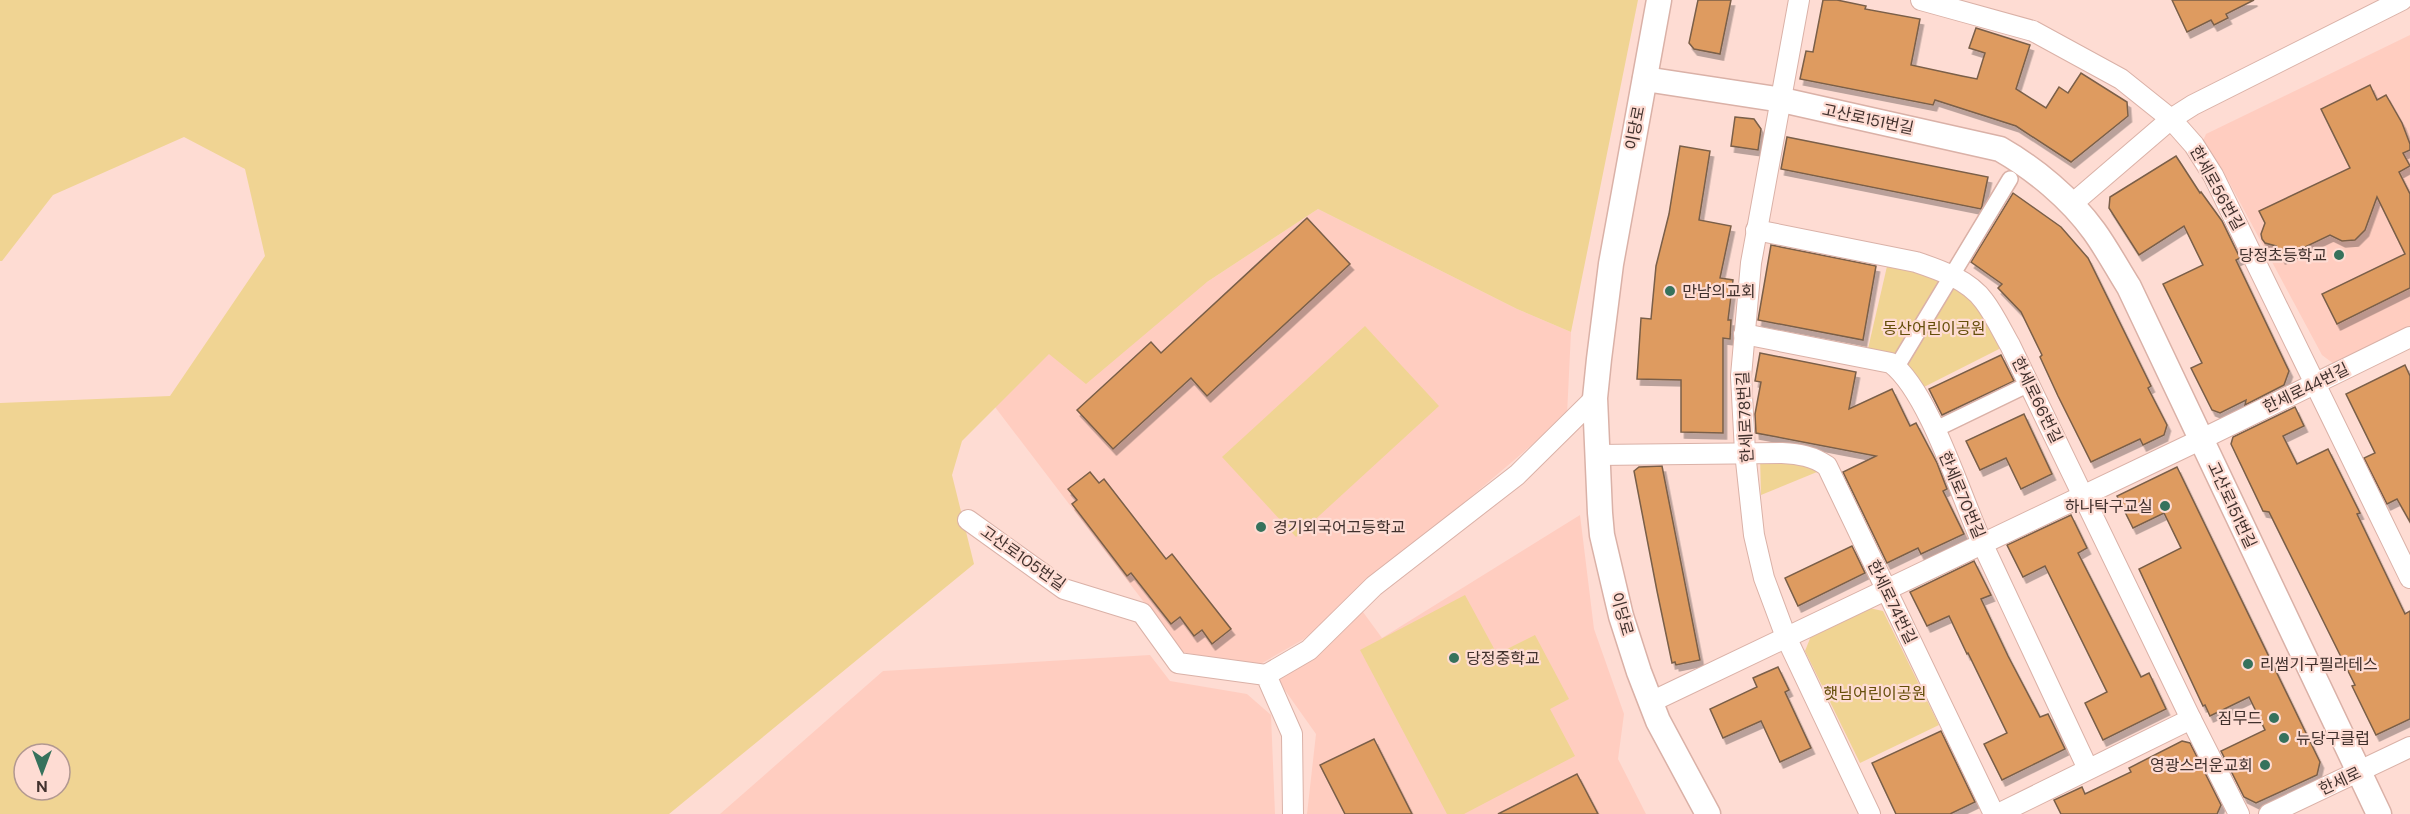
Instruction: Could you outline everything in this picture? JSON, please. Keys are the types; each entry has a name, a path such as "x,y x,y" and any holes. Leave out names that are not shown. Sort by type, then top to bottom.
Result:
{"street":[{"name":"이당로","path":"1659,0 1611,264 1595,398 1597,455 1602,535 1621,616 1658,721 1708,814"},
{"name":"한세로78번길","path":"1799,0 1756,230 1741,376 1745,452 1758,558 1786,637 1869,814"},
{"name":"한세로56번길","path":"1921,0 2032,31 2121,79 2171,119 2194,145 2213,175 2410,578"},
{"path":"2072,204 2171,119 2203,100 2402,0"},
{"name":"고산로151번길","path":"1645,80 1782,100 2000,149 2020,160 2072,204 2094,231 2129,287 2379,814"},
{"path":"1744,334 1891,363 1896,368 2010,179"},
{"name":"한세로66번길","path":"1756,230 1916,262 1951,276 1972,289 1984,301 2010,345 2239,814"},
{"name":"한세로44번길","path":"1651,702 2410,337"},
{"name":"한세로70번길","path":"1896,368 1903,373 1917,394 1983,544 2088,769"},
{"path":"1934,430 2029,384"},
{"path":"1293,814 1292,734 1266,675 1309,650 1374,586 1517,475 1595,398"},
{"name":"한세로74번길","path":"1597,455 1745,452 1802,455 1818,460 1827,466 1996,814"},
{"name":"고산로105번길","path":"968,520 1064,589 1142,613 1178,663 1266,675"},
{"path":"1996,814 2191,719"},
{"name":"한세로","path":"2269,814 2410,747"}],"shaded area":[{"name":"당정초등학교","path":"2410,35 2410,327 2334,364 2322,355 2229,182 2203,141 2206,134"},
{"name":"경기외국어고등학교","path":"1318,209 1517,309 1571,332 1567,415 1304,639 1257,666 1182,652 995,407 1049,353 1207,282"},
{"name":"당정중학교","path":"1580,515 1594,629 1624,714 1618,759 1646,814 1307,814 1316,734 1277,679 1363,612 1382,638"},
{"path":"1150,655 1170,681 1247,694 1271,715 1275,814 720,814 883,671"}],"green space":[{"path":"0,0 1638,0 1571,332 1517,309 1318,209 1207,282 1086,384 1049,354 962,441 952,475 974,564 669,814 0,814 0,403 170,396 265,256 245,169 184,137 53,195 0,261"},
{"name":"동산어린이공원","path":"1888,262 1936,274 1980,305 2003,347 1922,388 1867,353"},
{"path":"1365,326 1439,406 1296,537 1222,457"},
{"path":"1760,456 1809,464 1817,472 1761,495"},
{"path":"1465,595 1497,654 1535,635 1569,699 1550,709 1575,756 1464,814 1447,814 1360,650"},
{"name":"햇님어린이공원","path":"1869,608 1883,611 1939,725 1860,763 1805,651 1811,636"}],"building":[{"path":"1698,0 1731,0 1720,54 1694,49 1689,43"},
{"path":"1823,0 1837,0 1866,6 1865,9 1920,19 1911,65 1977,79 1985,53 1969,48 1976,28 2030,45 2016,89 2046,108 2059,87 2068,93 2081,73 2127,102 2128,116 2071,162 2016,126 1935,100 1933,105 1800,79 1806,51 1813,52"},
{"path":"2172,0 2254,0 2226,14 2228,18 2214,25 2211,20 2187,32"},
{"path":"2370,85 2377,100 2386,95 2402,123 2410,144 2410,150 2403,153 2410,166 2399,172 2410,194 2410,288 2337,324 2322,294 2405,254 2377,197 2365,230 2355,240 2342,241 2330,235 2282,258 2276,246 2265,243 2262,239 2261,234 2265,223 2259,211 2350,168 2321,109"},
{"path":"1735,117 1754,119 1761,129 1758,150 1731,146"},
{"path":"1787,137 1988,177 1981,209 1781,169"},
{"path":"1680,146 1710,151 1699,220 1731,226 1720,278 1733,280 1728,320 1731,320 1730,339 1723,338 1723,433 1681,432 1681,380 1637,379 1641,318 1651,319 1656,266 1669,214"},
{"path":"2176,156 2222,221 2240,258 2236,260 2289,371 2284,385 2245,405 2246,400 2220,413 2212,410 2191,368 2202,363 2163,284 2203,265 2184,226 2139,255 2109,208 2110,197"},
{"path":"2013,193 2061,227 2088,258 2151,386 2148,388 2167,425 2164,435 2143,445 2140,439 2091,462 2058,396 2040,357 2042,355 2021,312 1998,288 2002,284 1971,262"},
{"path":"1307,218 1350,264 1207,396 1191,378 1113,449 1077,410 1151,342 1161,353"},
{"path":"1771,245 1876,266 1863,340 1758,320"},
{"path":"1760,353 1856,372 1849,409 1892,389 1910,426 1916,423 1937,463 1947,489 1943,491 1964,534 1921,554 1918,548 1887,563 1843,472 1876,456 1756,433 1755,414 1761,382 1755,381"},
{"path":"2001,355 2014,381 1942,415 1929,389"},
{"path":"2405,365 2410,376 2410,522 2397,499 2387,504 2364,458 2375,453 2346,394"},
{"path":"2295,407 2304,426 2283,436 2297,464 2328,449 2360,513 2357,514 2405,614 2410,611 2410,719 2376,735 2352,686 2355,685 2269,512 2263,511 2231,444 2233,437"},
{"path":"2024,414 2052,474 2021,489 2006,458 1980,470 1966,441"},
{"path":"1662,466 1700,660 1676,665 1675,662 1672,663 1634,471 1639,467"},
{"path":"2177,467 2320,762 2317,775 2256,803 2244,797 2221,751 2265,730 2249,697 2210,716 2205,705 2203,706 2139,569 2181,548 2164,513 2133,528 2117,496"},
{"path":"1090,472 1099,483 1104,479 1166,559 1172,554 1231,629 1212,644 1202,630 1194,636 1180,617 1171,624 1131,573 1127,576 1072,504 1077,500 1068,489"},
{"path":"2071,515 2087,548 2078,553 2141,677 2149,673 2166,709 2103,740 2085,703 2107,692 2045,566 2023,577 2007,545"},
{"path":"1852,546 1865,573 1798,606 1785,578"},
{"path":"1974,561 1991,595 1981,599 2008,656 2040,717 2048,714 2065,749 2002,780 1984,744 2007,733 1968,653 1949,616 1927,626 1910,592"},
{"path":"1778,667 1789,690 1785,692 1811,748 1780,762 1761,721 1723,738 1710,709 1757,687 1753,678"},
{"path":"1941,731 1975,802 1950,814 1896,814 1872,763"},
{"path":"1374,739 1412,814 1345,814 1320,765"},
{"path":"2182,741 2190,743 2221,805 2217,814 2061,814 2054,800 2082,787 2085,794 2131,772 2129,768"},
{"path":"1577,774 1598,814 1498,814"}],"place":[{"name":"당정초등학교","path":"2339,255"},
{"name":"만남의교회","path":"1670,291"},
{"name":"하나탁구교실","path":"2165,506"},
{"name":"경기외국어고등학교","path":"1261,527"},
{"name":"당정중학교","path":"1454,658"},
{"name":"리썸기구필라테스","path":"2248,664"},
{"name":"짐무드","path":"2274,718"},
{"name":"뉴당구클럽","path":"2284,738"},
{"name":"영광스러운교회","path":"2265,765"}]}
